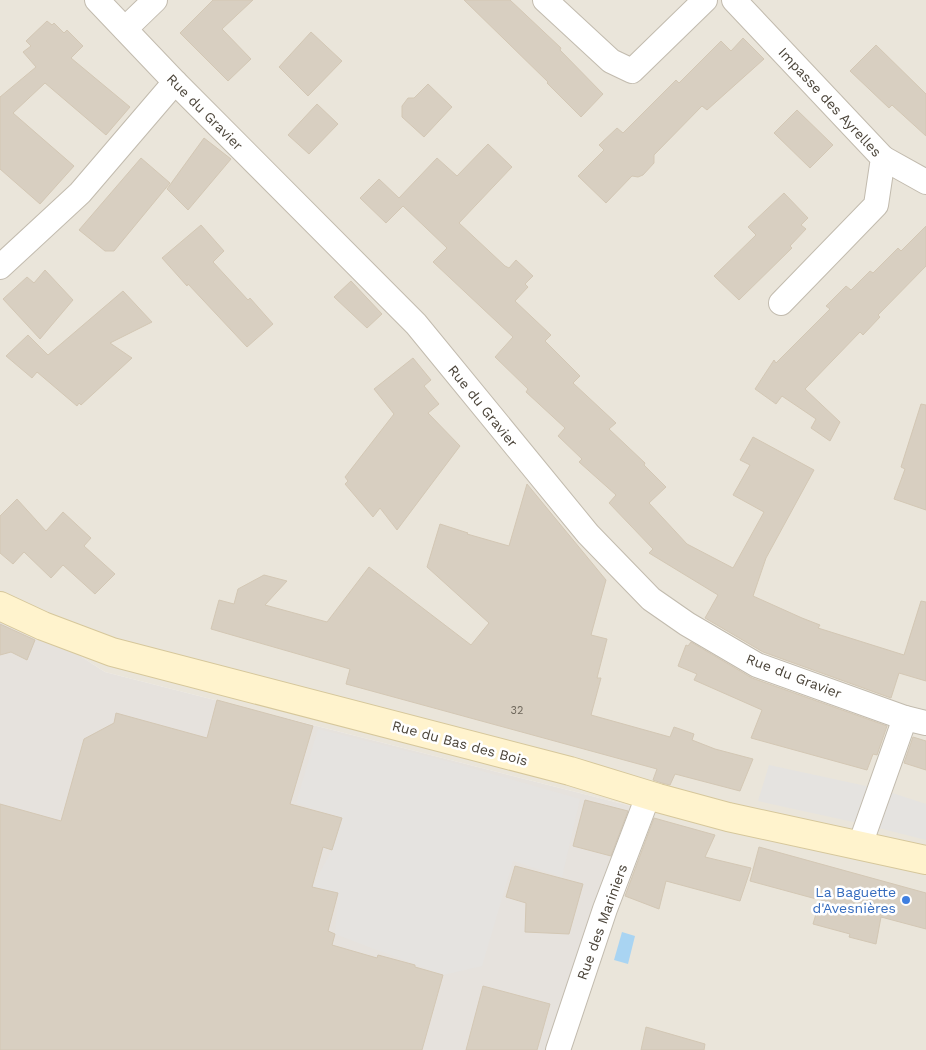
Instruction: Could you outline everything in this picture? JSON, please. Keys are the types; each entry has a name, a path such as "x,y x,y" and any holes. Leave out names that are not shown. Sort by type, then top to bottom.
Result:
{"street":[{"name":"Rue du Gravier","path":"97,0 175,82 416,324 588,534 651,599 687,624 757,664 916,721"},
{"path":"125,29 155,0"},
{"path":"545,0 611,62 632,71 705,0"},
{"name":"Impasse des Ayrelles","path":"734,0 883,158 876,205 782,303"},
{"path":"0,267 80,193 175,82"},
{"path":"883,158 926,182"},
{"name":"Rue du Bas des Bois","path":"0,606 43,626 112,652 570,771 648,796 728,817 926,860"},
{"path":"860,845 916,721"},
{"name":"Rue des Mariniers","path":"558,1050 605,910 648,796"}],"shaded area":[{"path":"0,0 926,0 926,1050 547,1050 635,807 105,672 0,604"},
{"path":"0,604 105,672 635,807 548,1050 0,1050"},
{"path":"318,729 450,762 580,799 562,877 513,861 482,966 443,975 335,934 338,893 312,887 332,850 341,818 296,803"},
{"path":"769,765 880,789 926,804 926,840 758,801"}],"water":[{"path":"622,932 635,936 628,964 614,960"}],"building":[{"path":"213,0 253,0 222,29 251,59 228,81 180,33"},
{"path":"464,0 510,0 561,48 560,50 603,94 581,117"},
{"path":"47,21 52,25 54,23 64,33 67,30 83,46 71,58 130,107 106,135 45,83 13,113 74,166 40,204 0,169 0,97 36,67 23,52 31,46 26,41"},
{"path":"311,32 342,61 308,96 279,67"},
{"path":"743,38 764,59 707,110 702,106 654,155 654,163 643,175 638,177 632,176 606,203 578,176 604,150 599,145 617,128 623,133 676,80 679,83 721,41 731,51"},
{"path":"876,45 926,94 926,136 892,105 889,108 850,71"},
{"path":"428,84 452,107 424,137 402,117 402,106 408,98 414,98"},
{"path":"317,104 338,124 309,154 288,135"},
{"path":"797,110 833,145 810,168 774,133"},
{"path":"204,138 231,159 188,210 167,189"},
{"path":"488,144 512,167 459,223 505,266 509,268 516,260 533,276 525,284 528,287 515,301 551,335 545,341 580,376 573,383 616,423 609,429 645,463 644,465 666,487 649,503 687,544 733,568 764,512 733,495 750,465 740,460 753,437 814,470 766,558 753,596 820,625 818,628 904,655 921,601 926,602 926,681 899,673 891,698 763,652 705,618 718,595 649,553 653,549 609,503 616,495 579,462 582,459 558,436 565,428 526,392 528,389 495,357 513,337 433,262 447,248 403,206 386,223 360,198 379,179 399,198 437,158 457,176"},
{"path":"141,158 170,183 114,251 105,251 79,230"},
{"path":"784,193 808,218 801,225 806,229 790,246 792,248 739,300 714,276 756,235 748,227"},
{"path":"201,225 224,251 213,262 248,300 250,298 273,324 247,347 162,258"},
{"path":"926,226 926,266 878,315 880,317 863,335 860,332 805,389 840,422 830,441 811,428 816,419 782,396 776,404 755,389 774,360 776,363 830,309 826,306 846,286 851,290 870,271 873,273 898,248 901,251"},
{"path":"45,270 73,300 40,339 3,299 27,277 34,283"},
{"path":"351,281 382,314 367,328 334,297"},
{"path":"123,291 152,322 110,343 132,358 81,405 79,403 77,406 37,372 32,378 6,356 28,335 48,355"},
{"path":"413,358 431,380 424,386 439,404 428,413 460,446 397,530 380,508 373,517 345,484 348,481 345,477 394,414 374,389"},
{"path":"921,404 926,405 926,510 894,499 905,469 901,467"},
{"path":"527,484 606,580 591,635 607,639 597,678 601,678 591,715 670,737 674,727 694,734 692,740 715,749 753,759 740,791 675,774 670,785 662,783 653,780 657,769 346,684 350,669 211,629 219,600 234,604 238,589 264,575 287,581 265,605 327,622 369,567 471,645 489,623 427,567 440,524 509,546"},
{"path":"17,499 46,531 63,512 91,538 84,546 115,574 95,594 63,565 51,578 24,552 13,564 0,553 0,516"},
{"path":"0,624 35,640 27,660 11,652 0,655"},
{"path":"691,642 752,678 887,726 877,755 873,754 867,770 751,738 762,710 694,680 697,674 678,666 686,645 688,646"},
{"path":"217,700 313,726 290,804 342,818 332,850 323,847 312,887 338,893 328,931 335,934 332,945 377,958 378,955 415,965 415,967 443,975 422,1050 0,1050 0,804 61,821 84,739 114,723 116,713 207,738"},
{"path":"913,737 926,741 926,770 904,763"},
{"path":"585,800 628,811 611,856 573,846"},
{"path":"654,818 715,835 705,857 751,868 740,901 666,881 659,909 625,896"},
{"path":"759,847 926,893 926,929 881,917 876,944 849,937 850,934 813,924 820,900 750,881"},
{"path":"515,866 583,884 569,934 525,932 526,903 506,897"},
{"path":"483,986 550,1004 537,1050 466,1050"},
{"path":"646,1027 705,1044 704,1050 641,1050"}],"place":[{"name":"La Baguette d'Avesnières","path":"906,900"}]}
